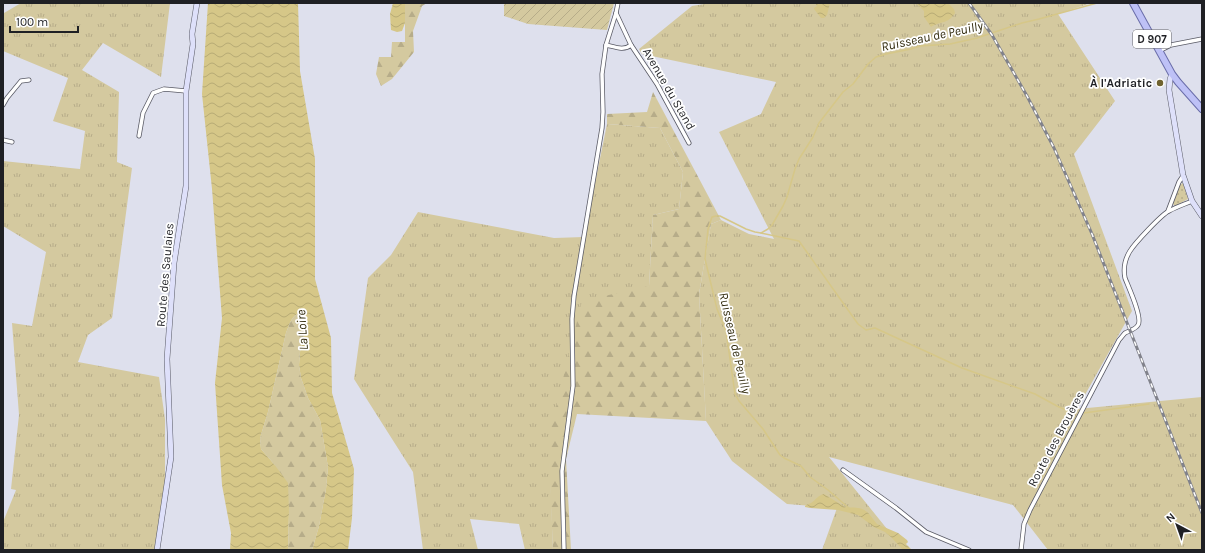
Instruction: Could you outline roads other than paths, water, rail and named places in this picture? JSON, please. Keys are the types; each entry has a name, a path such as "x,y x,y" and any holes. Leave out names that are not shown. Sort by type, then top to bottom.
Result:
{"main road":[{"name":"D 907","path":"1133,3 1172,74 1202,109"}],"street":[{"name":"Route des Saulaies","path":"157,550 171,457 167,359 174,263 186,186 186,91 197,3"},
{"path":"564,550 562,471 573,386 572,319 574,296 602,128 602,74 606,45 618,3"},
{"name":"Avenue du Stand","path":"616,13 631,45 657,84 689,143"},
{"path":"1159,51 1171,45 1202,39"},
{"name":"Avenue du Stand","path":"606,45 624,49 631,45"},
{"path":"1172,74 1169,90 1183,175 1192,201 1202,216"},
{"path":"3,105 21,81 28,80"},
{"path":"139,136 143,113 153,92 164,89 186,91"},
{"path":"3,140 12,142"},
{"path":"1168,211 1183,175"},
{"path":"1168,211 1192,201"},
{"name":"Route des Brouères","path":"1021,550 1024,524 1030,510 1119,340 1124,334 1136,327 1140,321 1125,278 1124,267 1127,257 1134,246 1168,211"},
{"path":"844,470 926,532 969,550"}],"water":[{"path":"208,3 298,3 300,71 315,159 315,279 331,338 332,393 354,469 352,518 348,550 312,550 319,526 326,489 328,467 320,420 308,398 301,378 299,365 300,352 307,323 305,317 299,313 292,319 286,333 268,412 260,438 261,449 288,483 288,550 230,550 231,533 222,485 215,383 222,318 212,189 202,94"},
{"path":"393,3 405,3 405,23 402,31 397,32 391,30 390,14"},
{"path":"815,3 830,3 827,15 824,18 821,18 814,9 817,6"},
{"path":"916,3 948,3 954,9 955,13 947,21 931,27 924,17 924,11"},
{"path":"824,494 845,507 864,510 877,524 898,533 907,540 908,542 906,544 912,550 903,550 885,532 874,527 858,515 838,510 805,507 820,495"}],"waterway":[{"name":"Ruisseau de Peuilly","path":"850,509 810,477 801,466 780,455 763,429 739,401 735,394 726,331 717,309 705,259 708,229 712,217 720,216 755,232 761,233 768,229 783,206 799,159 813,137 819,123 843,92 853,84 868,64 876,57 920,46 950,44 977,38 1022,23 1097,3"},
{"path":"761,233 799,241 858,324 866,330 875,328 962,368 1035,394 1075,414"},
{"path":"1084,413 1149,404"}],"railway":[{"path":"969,3 992,35 1027,96 1054,148 1092,234 1202,513"}],"place":[{"name":"À l'Adriatic","path":"1160,83"}],"water label":[{"name":"La Loire","path":"302,330"}]}
